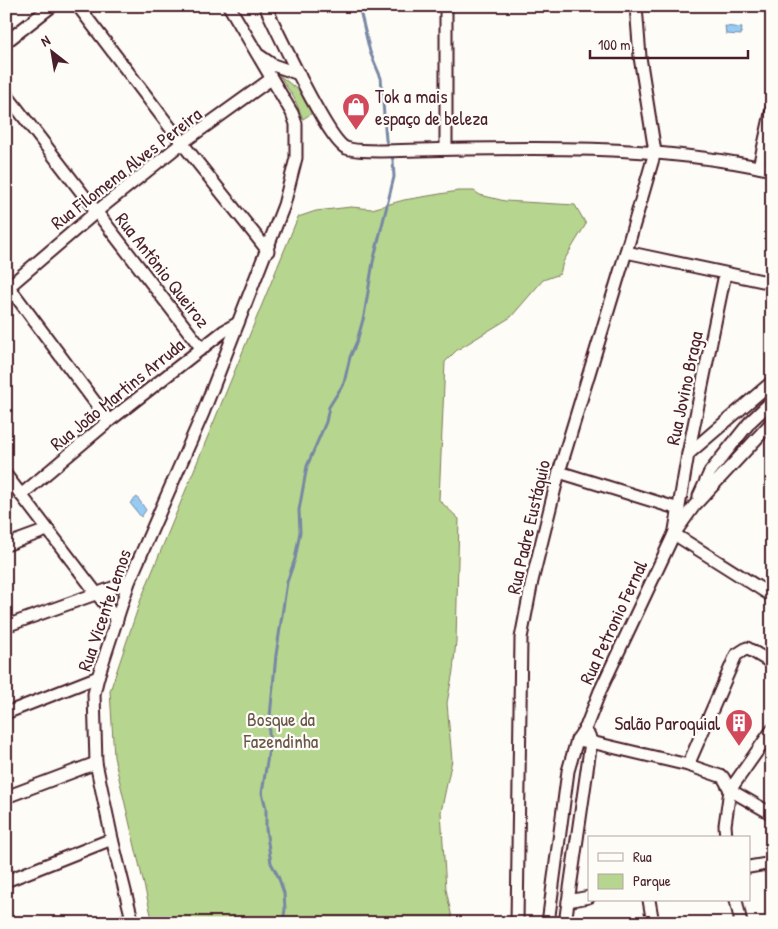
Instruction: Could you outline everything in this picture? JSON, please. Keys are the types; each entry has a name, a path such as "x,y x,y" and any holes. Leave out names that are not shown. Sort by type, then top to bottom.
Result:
{"street":[{"path":"6,42 52,6"},
{"path":"78,6 182,143 268,251"},
{"name":"Rua Vicente Lemos","path":"133,920 112,839 96,763 94,694 129,582 203,413 268,251 284,205 296,158 298,139 292,113 229,6"},
{"path":"264,6 321,116 338,143 346,148 381,151 534,149 655,152 772,170"},
{"path":"446,6 446,149"},
{"path":"636,6 640,57 655,152"},
{"path":"257,55 273,65 299,74"},
{"name":"Rua Filomena Alves Pereira","path":"7,286 182,143 271,79"},
{"name":"Rua Antônio Queiroz","path":"6,94 202,349"},
{"path":"759,167 772,109"},
{"name":"Rua Padre Eustáquio","path":"517,923 521,638 532,581 559,472 655,152"},
{"path":"626,252 772,283"},
{"name":"Rua Jovino Braga","path":"679,510 688,454 725,274"},
{"path":"7,286 109,421"},
{"name":"Rua João Martins Arruda","path":"21,495 109,421 224,331 238,323"},
{"name":"Rua Petronio Fernal","path":"688,454 769,385"},
{"name":"Rua Petronio Fernal","path":"750,422 769,385"},
{"name":"Rua Petronio Fernal","path":"694,506 710,472 750,422 772,401"},
{"name":"Rua Petronio Fernal","path":"548,923 568,771 577,740 586,726 600,691 674,534 694,506 772,422"},
{"path":"559,472 679,510"},
{"path":"6,475 117,620"},
{"name":"Rua Petronio Fernal","path":"674,534 679,510"},
{"path":"6,545 47,530"},
{"path":"674,534 772,596"},
{"path":"6,626 129,582"},
{"path":"688,765 736,655 747,648 772,663"},
{"path":"6,713 98,677"},
{"path":"565,923 591,742 586,726"},
{"path":"726,836 725,824 730,790 772,730"},
{"path":"577,740 688,765 723,777 730,790 772,814"},
{"path":"6,797 96,763"},
{"path":"6,881 112,839"},
{"path":"750,867 772,863"},
{"path":"568,901 588,897"},
{"path":"649,902 653,923"},
{"path":"736,902 741,923"},
{"path":"118,923 133,920"}],"green space":[{"path":"279,75 302,93 312,113 303,119 294,98"},
{"name":"Bosque da Fazendinha","path":"458,191 474,191 480,195 505,201 575,205 586,224 563,262 560,274 543,280 511,317 457,350 445,362 439,500 459,519 456,641 447,703 452,760 441,812 446,889 453,923 153,923 114,757 110,691 141,599 298,217 316,211 351,207 372,209 404,200"}],"water":[{"path":"725,26 742,28 741,35 726,34"},
{"path":"137,497 146,510 141,517 130,503"}],"waterway":[{"path":"283,923 285,909 284,893 271,863 266,829 266,808 262,793 269,749 269,727 276,655 287,582 295,559 300,532 299,510 307,466 326,422 329,407 344,383 350,357 357,341 364,316 373,262 394,177 393,160 386,140 381,78 370,52 359,6"}],"place":[{"name":"Tok a mais espaço de beleza","path":"356,131"},
{"name":"Salão Paroquial","path":"739,747"}]}
